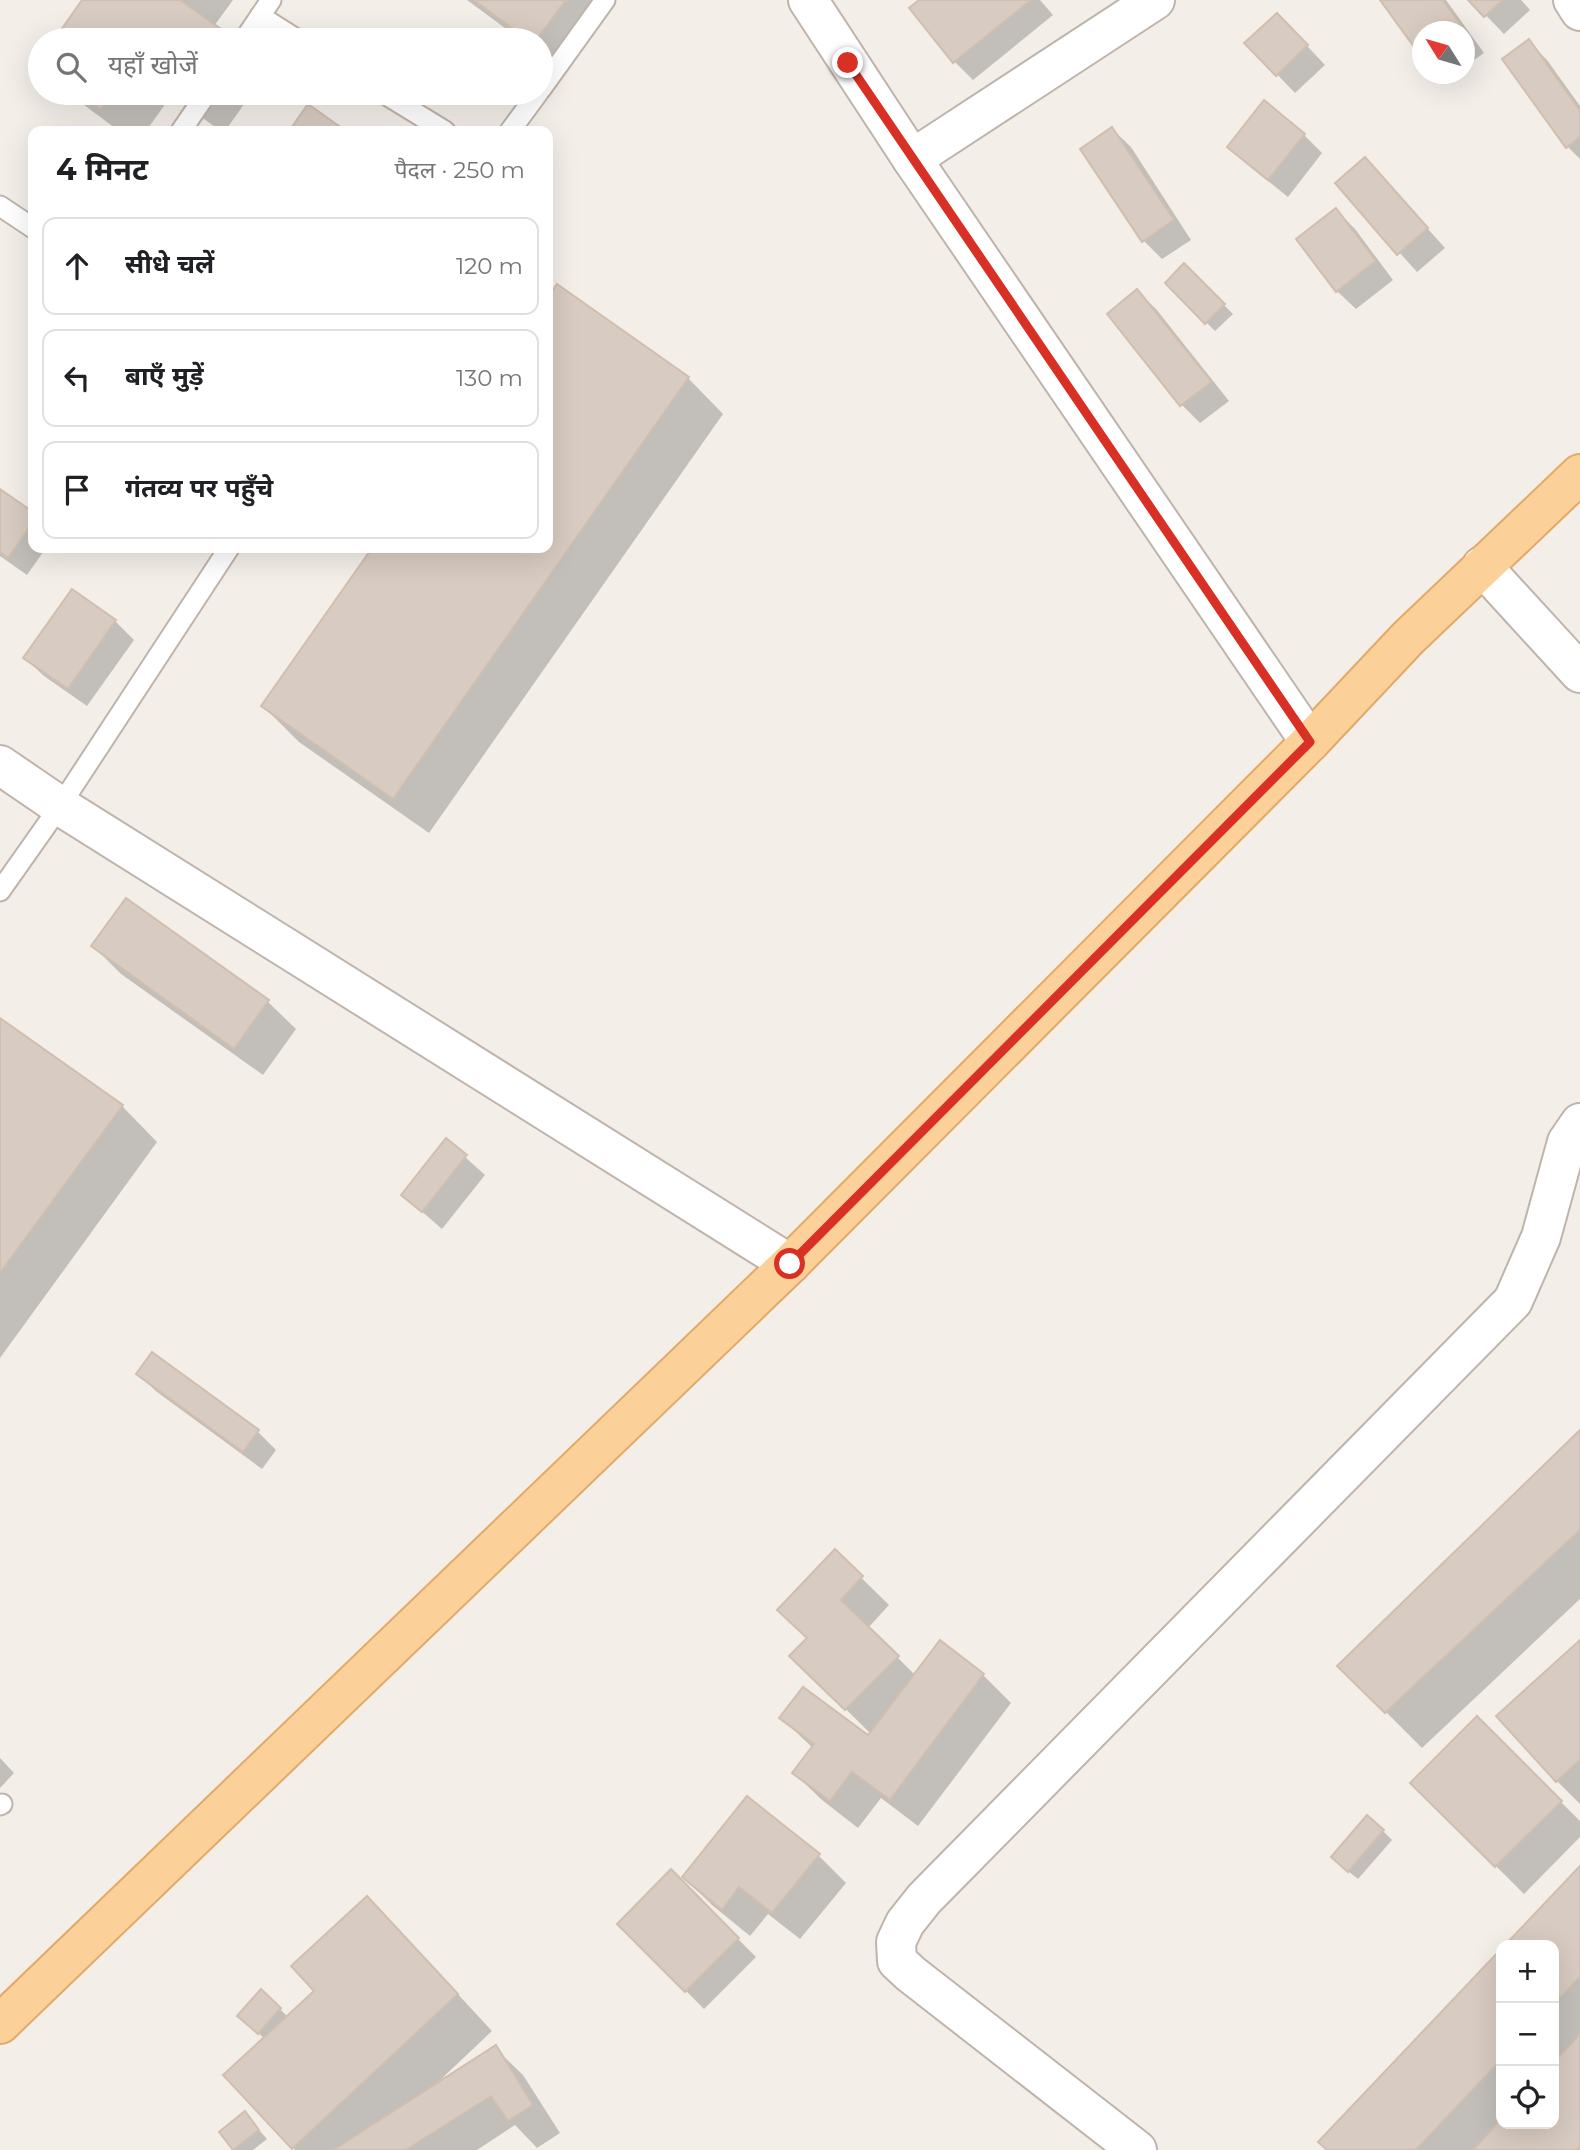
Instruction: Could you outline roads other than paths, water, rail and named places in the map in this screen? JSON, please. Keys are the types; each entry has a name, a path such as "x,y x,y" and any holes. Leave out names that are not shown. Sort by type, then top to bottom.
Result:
{"main road":[{"path":"0,2024 790,1264 1310,742 1408,638 1580,474"}],"street":[{"path":"808,0 912,159 1310,742"},
{"path":"912,159 1155,0"},
{"path":"1573,0 1580,11"},
{"path":"1482,566 1580,673"},
{"path":"0,765 60,806 790,1264"},
{"path":"1137,2150 912,1974 897,1961 896,1942 905,1923 924,1899 1513,1301 1541,1237 1567,1142 1580,1123"}],"lane":[{"path":"553,72 606,0"},
{"path":"252,28 265,8 286,28"},
{"path":"184,126 199,105"},
{"path":"403,105 437,126"},
{"path":"514,126 529,105"},
{"path":"0,206 28,225"},
{"path":"0,891 60,806 226,553"}]}
